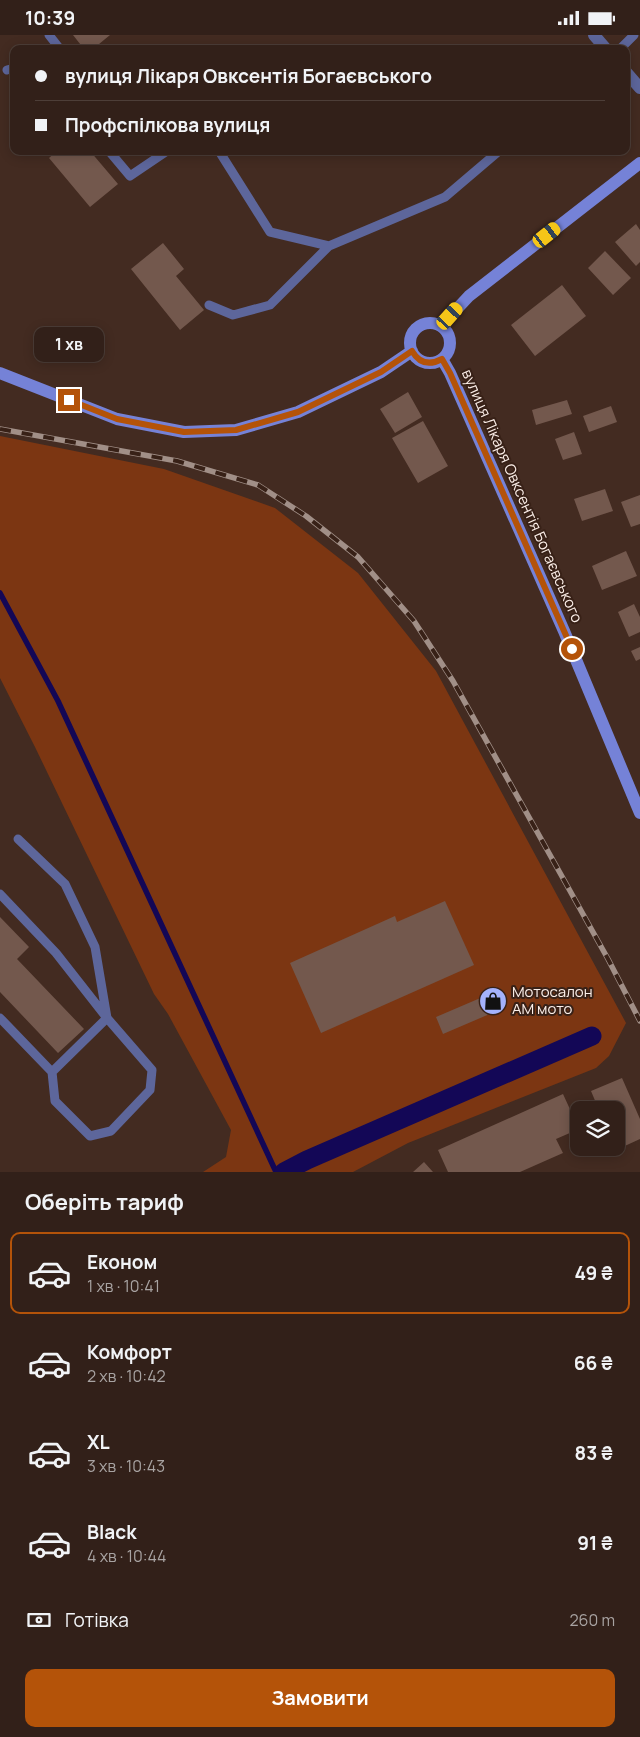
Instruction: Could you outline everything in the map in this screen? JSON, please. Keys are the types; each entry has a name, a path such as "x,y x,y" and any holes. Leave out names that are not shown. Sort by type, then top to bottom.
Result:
{"street":[{"path":"594,35 603,45"},
{"path":"630,77 640,88"},
{"path":"441,327 469,296 640,163"},
{"path":"428,323 441,327 445,331 450,343 449,349 442,359 429,363 417,359 412,351 410,341 416,329 428,323"},
{"path":"0,373 117,419 184,432 236,430 298,412 381,372 412,351"},
{"name":"вулиця Лікаря Овксентія Богаєвського","path":"442,359 454,382 564,631 640,813"}],"lane":[{"path":"49,35 57,45"},
{"path":"624,45 634,35"},
{"path":"112,155 130,176 162,155"},
{"path":"222,155 270,232 329,246"},
{"path":"209,305 233,315 270,305 329,246 445,197 494,155"},
{"path":"18,839 65,884 95,947 107,1018"},
{"path":"0,893 56,953 107,1018 152,1070 150,1089 111,1131 90,1136 54,1101 52,1072 0,1018"},
{"path":"52,1072 107,1018"}],"shaded area":[{"path":"0,436 164,469 275,508 358,573 436,671 626,1023 609,1056 596,1068 408,1143 353,1172 203,1172 226,1157 231,1130 168,1014 154,994 0,678"}],"building":[{"path":"73,35 110,35 98,45 81,45"},
{"path":"52,155 93,155 118,184 90,207 49,158"},
{"path":"636,224 640,230 640,262 636,266 615,242"},
{"path":"163,243 184,269 176,276 204,310 180,330 131,269"},
{"path":"605,251 631,278 613,295 588,268"},
{"path":"562,285 586,316 535,356 511,325"},
{"path":"408,392 422,417 395,433 380,409"},
{"path":"567,400 572,414 536,425 532,410"},
{"path":"611,406 617,422 589,432 583,416"},
{"path":"423,421 448,466 418,483 392,438"},
{"path":"574,432 582,454 563,460 555,439"},
{"path":"605,489 613,511 582,521 574,499"},
{"path":"640,495 640,524 631,527 621,502"},
{"path":"626,551 637,576 602,590 592,566"},
{"path":"634,604 640,617 640,632 629,637 618,612"},
{"path":"640,647 640,659 636,661 631,651"},
{"path":"445,901 474,965 321,1033 290,963 395,916 397,922"},
{"path":"0,917 29,947 17,959 84,1029 58,1053 0,992"},
{"path":"499,990 506,1007 443,1034 436,1017"},
{"path":"622,1078 640,1119 640,1139 625,1146 625,1101 595,1101 591,1091"},
{"path":"563,1094 570,1109 570,1133 556,1139 563,1153 520,1172 448,1172 438,1150"},
{"path":"424,1162 433,1172 413,1172"}],"waterway":[{"path":"0,593 58,701 276,1172"},
{"path":"284,1172 307,1160 592,1036"}],"railway":[{"path":"0,429 177,461 258,485 306,516 358,557 414,621 453,681 608,959 640,1021"}],"place":[{"name":"Мотосалон АМ мото","path":"493,1001"}],"route":[{"path":"69,400 117,419 184,432 236,430 298,412 381,372 412,351 417,359 423,362 436,362 442,359 450,373 572,649"}]}
